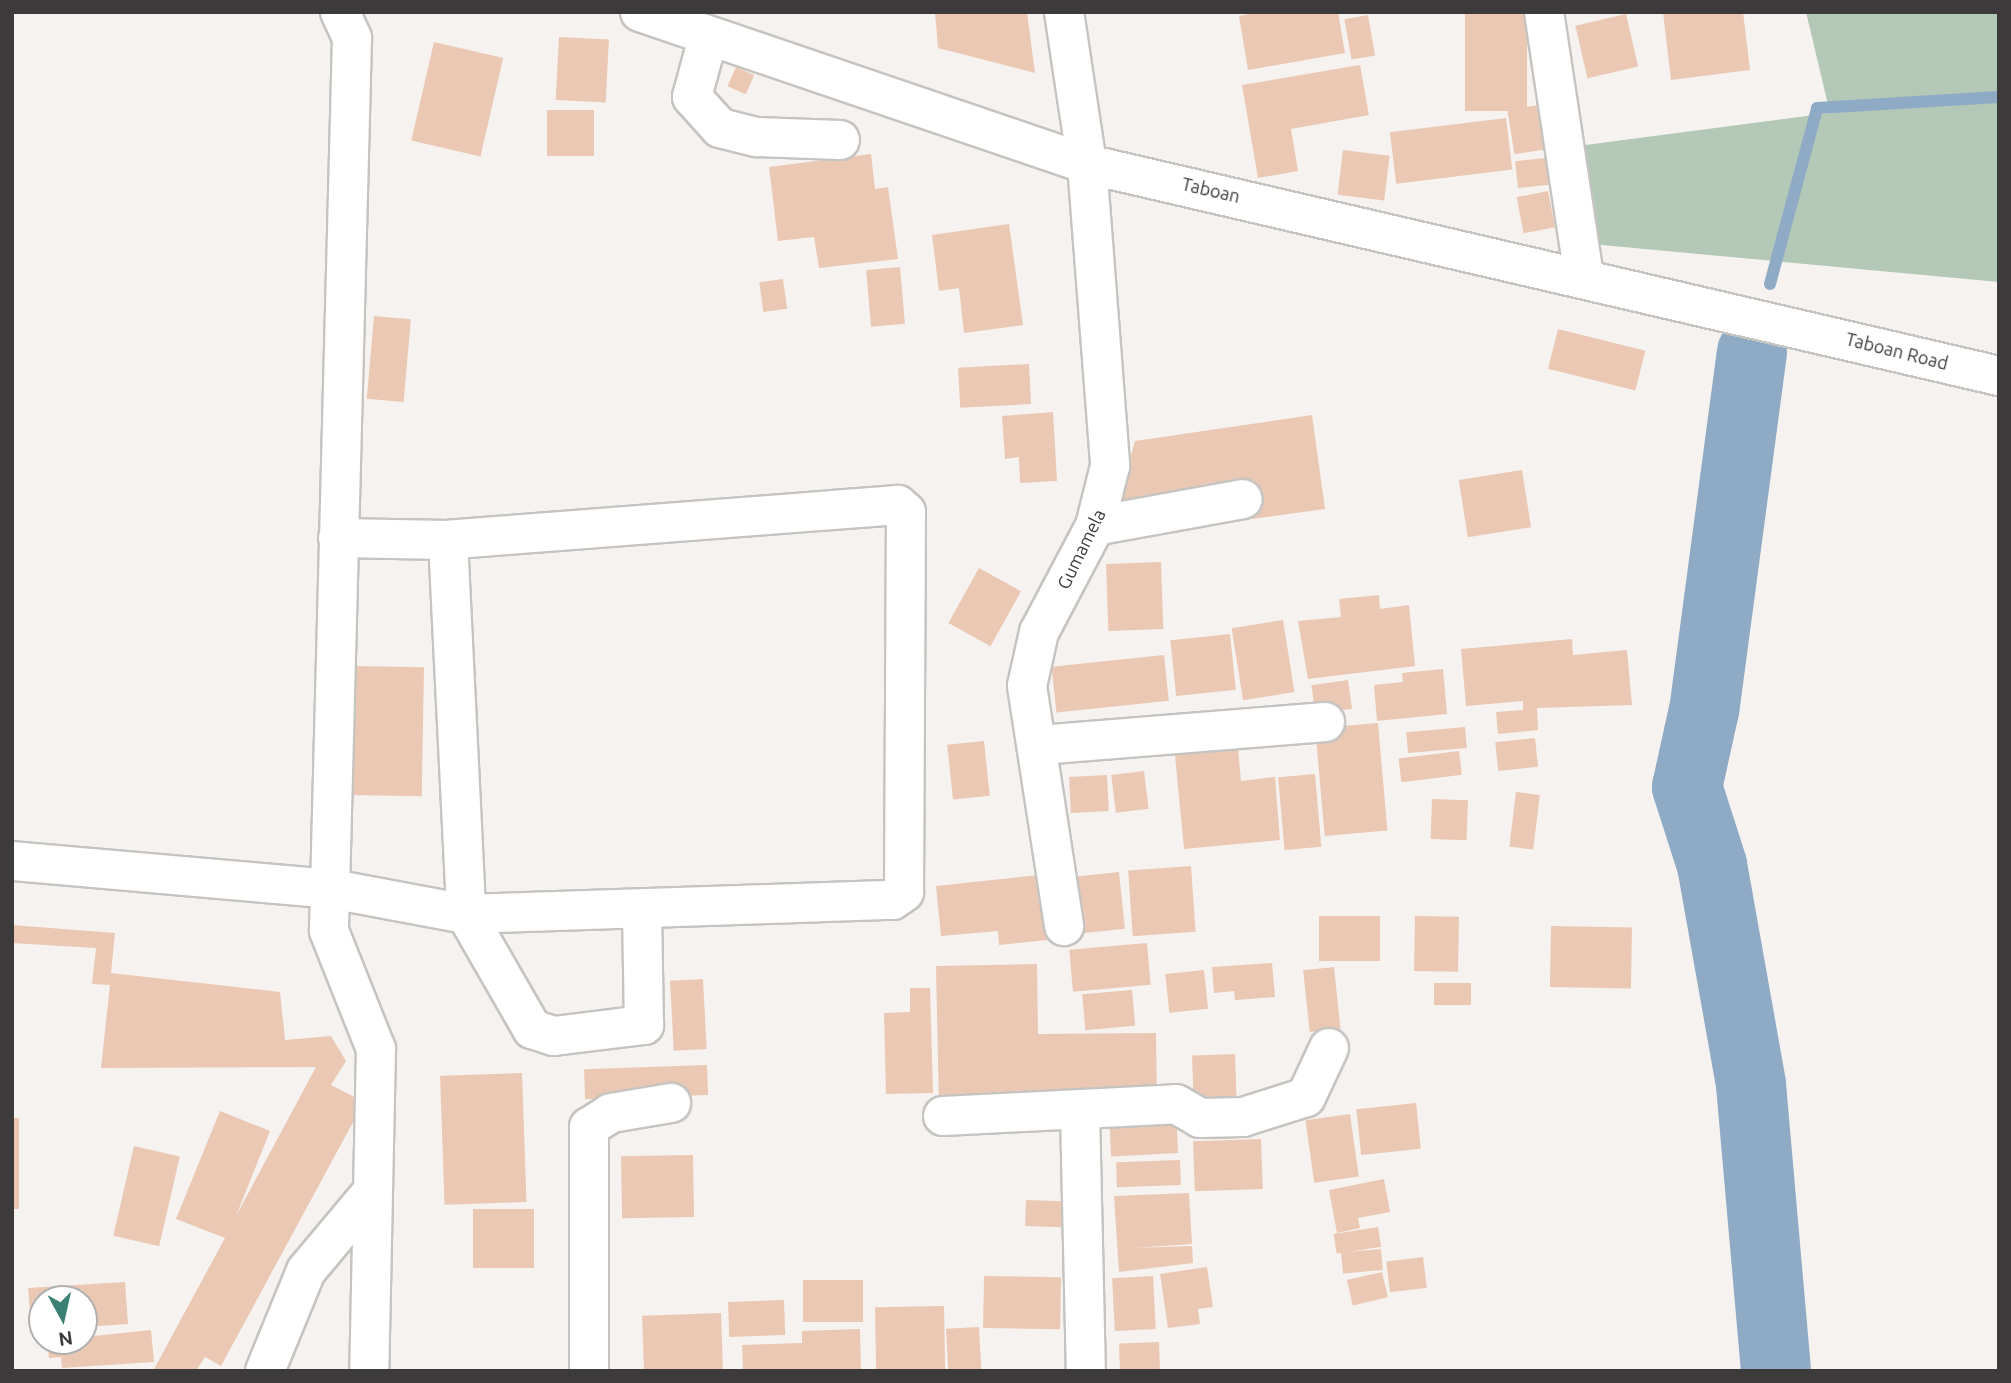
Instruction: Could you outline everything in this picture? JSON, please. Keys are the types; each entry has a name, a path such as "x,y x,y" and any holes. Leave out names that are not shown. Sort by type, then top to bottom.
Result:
{"street":[{"path":"340,12 352,38 331,889 335,959 369,1018 376,1048 369,1371"},
{"name":"Taboan","path":"640,12 708,38 1087,164 1584,275 1796,327"},
{"name":"Gumamela","path":"1063,12 1087,164 1110,466 1095,526 1031,657 1027,686 1040,745 1064,926"},
{"path":"1544,12 1584,275"},
{"path":"708,38 692,97 720,128 757,137 839,140"},
{"name":"Taboan Road","path":"1796,327 1999,376"},
{"path":"1095,526 1244,499"},
{"path":"12,861 331,889 466,914 893,900 904,892 906,512 890,502 448,540 338,538"},
{"path":"448,540 466,914 526,1021 554,1036 644,1025 642,909"},
{"path":"1040,745 1325,722"},
{"path":"943,1116 1080,1112 1177,1104 1213,1120 1254,1115 1306,1097 1329,1048"},
{"path":"589,1371 589,1127 611,1113 671,1103"},
{"path":"1080,1112 1086,1371"},
{"path":"265,1371 306,1271 373,1191"}],"green space":[{"path":"1806,12 1999,12 1999,282 1559,241 1578,146 1830,113"}],"building":[{"path":"935,12 1027,12 1035,73 938,48"},
{"path":"1259,12 1338,12 1345,53 1248,70 1239,16"},
{"path":"1465,12 1527,12 1527,111 1465,111"},
{"path":"1663,12 1743,12 1750,70 1671,80"},
{"path":"1626,14 1638,67 1587,78 1575,26"},
{"path":"1368,15 1375,55 1351,60 1344,19"},
{"path":"559,37 609,40 606,103 556,100"},
{"path":"434,42 503,58 480,156 411,140"},
{"path":"1360,65 1369,115 1291,129 1298,171 1258,178 1242,85"},
{"path":"736,67 754,75 746,94 727,86"},
{"path":"1538,105 1545,149 1514,154 1507,110"},
{"path":"547,110 594,110 594,156 547,156"},
{"path":"1506,118 1512,170 1396,184 1390,132"},
{"path":"1343,150 1390,156 1384,200 1338,195"},
{"path":"871,154 875,189 888,187 898,259 819,268 814,237 778,241 769,167"},
{"path":"1546,158 1549,185 1518,188 1515,161"},
{"path":"1548,191 1555,227 1524,233 1517,197"},
{"path":"1009,224 1023,325 964,333 959,288 939,291 932,235"},
{"path":"900,267 905,324 871,327 866,270"},
{"path":"783,279 787,309 763,312 759,282"},
{"path":"374,316 411,319 404,402 367,399"},
{"path":"1558,329 1645,351 1635,391 1548,369"},
{"path":"1029,364 1031,404 960,408 958,368"},
{"path":"1053,412 1057,481 1020,483 1019,457 1005,459 1002,416"},
{"path":"1312,415 1325,509 1252,519 1248,496 1114,516 1135,441"},
{"path":"1522,470 1531,527 1468,537 1459,480"},
{"path":"1161,562 1163,629 1108,631 1106,564"},
{"path":"979,568 1021,591 990,646 948,623"},
{"path":"1379,595 1380,609 1409,605 1415,666 1308,679 1298,621 1341,617 1339,599"},
{"path":"1283,620 1294,692 1243,700 1232,628"},
{"path":"1230,634 1236,690 1176,696 1170,640"},
{"path":"1572,639 1573,655 1627,650 1632,705 1537,708 1538,730 1498,734 1496,712 1523,710 1523,701 1466,706 1461,649"},
{"path":"1164,655 1169,701 1056,713 1052,667"},
{"path":"350,666 424,667 422,796 348,795"},
{"path":"1443,669 1447,714 1377,721 1374,685 1403,682 1402,673"},
{"path":"1348,680 1352,709 1315,714 1311,685"},
{"path":"1378,723 1387,831 1325,836 1315,728"},
{"path":"1465,727 1467,748 1408,753 1406,732"},
{"path":"1535,738 1538,767 1498,771 1495,742"},
{"path":"984,741 990,796 953,800 947,745"},
{"path":"1238,748 1241,781 1275,777 1280,840 1184,849 1175,755"},
{"path":"1459,751 1462,775 1401,782 1398,758"},
{"path":"1144,771 1149,809 1116,813 1111,775"},
{"path":"1315,774 1321,847 1285,850 1278,777"},
{"path":"1107,775 1109,811 1071,813 1069,777"},
{"path":"1516,792 1540,795 1533,850 1509,847"},
{"path":"1432,799 1468,800 1467,840 1431,839"},
{"path":"1191,866 1196,932 1133,936 1128,870"},
{"path":"1119,872 1125,929 1077,934 1071,877"},
{"path":"1049,874 1056,939 999,945 998,931 941,936 936,886"},
{"path":"1319,916 1380,916 1380,961 1319,961"},
{"path":"1415,916 1459,917 1458,972 1414,971"},
{"path":"12,925 115,933 111,973 280,992 285,1040 331,1036 346,1061 331,1085 364,1102 221,1366 205,1357 196,1371 153,1371 225,1238 176,1219 220,1111 270,1131 236,1216 316,1067 101,1068 110,985 92,984 96,948 12,943"},
{"path":"1551,926 1632,927 1631,988 1550,987"},
{"path":"1147,943 1151,985 1073,992 1069,950"},
{"path":"1272,963 1275,997 1235,1000 1234,991 1214,993 1212,967"},
{"path":"1037,964 1038,1034 1156,1033 1157,1105 939,1108 936,966"},
{"path":"1334,967 1340,1029 1310,1032 1303,970"},
{"path":"1204,970 1208,1009 1169,1013 1165,974"},
{"path":"703,979 707,1049 674,1051 670,981"},
{"path":"1434,983 1471,983 1471,1005 1434,1005"},
{"path":"910,988 930,988 933,1093 886,1094 884,1013 910,1012"},
{"path":"1132,990 1135,1026 1085,1030 1082,994"},
{"path":"1235,1054 1237,1103 1194,1104 1192,1056"},
{"path":"707,1065 708,1095 585,1099 584,1069"},
{"path":"522,1073 527,1202 445,1205 440,1076"},
{"path":"1416,1103 1421,1149 1361,1155 1356,1109"},
{"path":"1176,1113 1178,1153 1111,1156 1109,1117"},
{"path":"1350,1114 1359,1176 1314,1183 1305,1120"},
{"path":"12,1118 19,1118 19,1209 12,1209"},
{"path":"1261,1139 1263,1189 1195,1191 1193,1141"},
{"path":"134,1146 180,1157 159,1246 113,1236"},
{"path":"693,1155 694,1217 622,1218 621,1156"},
{"path":"1180,1160 1181,1185 1117,1187 1116,1162"},
{"path":"1384,1179 1390,1212 1358,1218 1360,1228 1337,1233 1329,1190"},
{"path":"1189,1193 1192,1244 1134,1248 1192,1246 1193,1263 1119,1272 1114,1196"},
{"path":"1026,1200 1076,1202 1075,1228 1025,1226"},
{"path":"473,1209 534,1209 534,1268 473,1268"},
{"path":"1378,1227 1381,1247 1337,1254 1334,1234"},
{"path":"1381,1249 1383,1270 1343,1273 1341,1252"},
{"path":"1423,1257 1427,1288 1390,1292 1386,1262"},
{"path":"1207,1267 1213,1307 1198,1309 1200,1324 1168,1328 1160,1274"},
{"path":"1382,1272 1388,1297 1353,1305 1347,1280"},
{"path":"984,1276 1061,1277 1060,1329 983,1328"},
{"path":"1153,1276 1156,1329 1115,1331 1112,1278"},
{"path":"803,1280 863,1280 863,1322 803,1322"},
{"path":"125,1282 128,1324 98,1326 98,1285 76,1285"},
{"path":"784,1300 785,1335 729,1337 728,1302"},
{"path":"944,1306 945,1371 876,1371 875,1307"},
{"path":"721,1313 723,1371 644,1371 642,1316"},
{"path":"979,1327 981,1371 948,1371 946,1329"},
{"path":"860,1329 861,1371 743,1371 742,1345 802,1343 802,1331"},
{"path":"151,1330 154,1362 62,1368 61,1357 49,1358 49,1355 98,1355 98,1336"},
{"path":"1159,1342 1160,1371 1120,1371 1119,1343"}],"waterway":[{"path":"1770,284 1817,108 1999,97"},
{"path":"1752,352 1704,710 1687,787 1712,865 1751,1085 1776,1371"}]}
